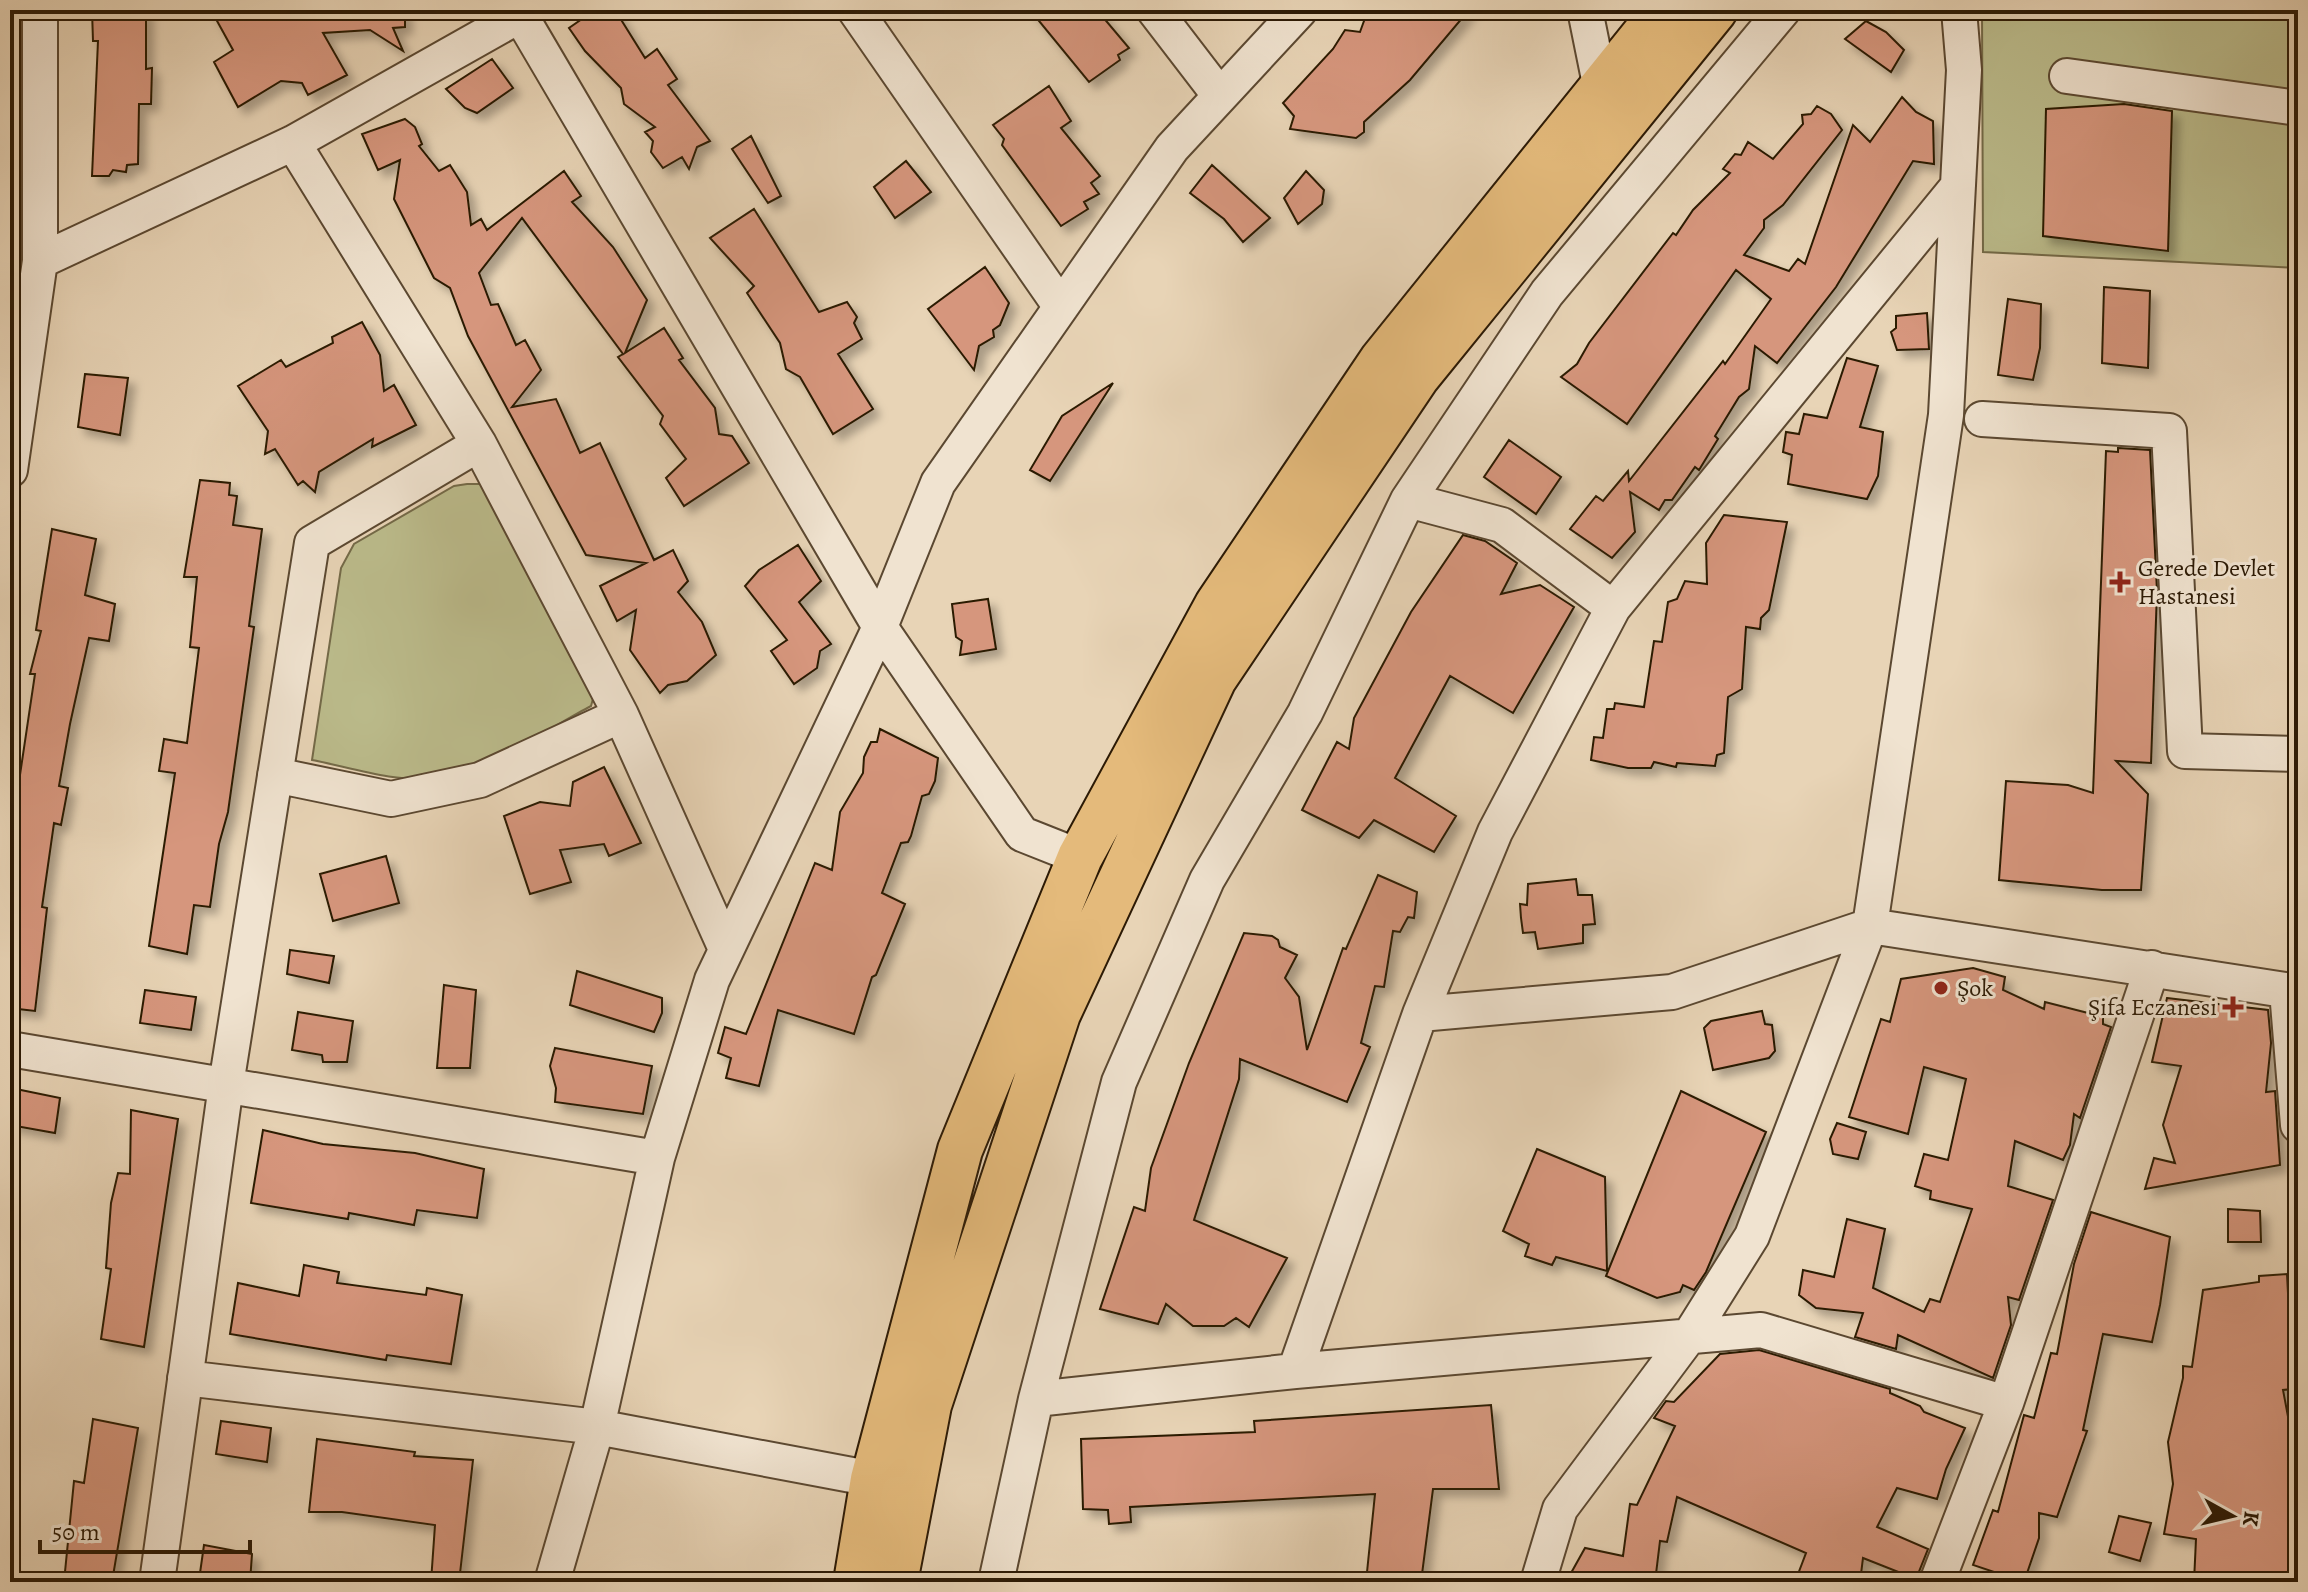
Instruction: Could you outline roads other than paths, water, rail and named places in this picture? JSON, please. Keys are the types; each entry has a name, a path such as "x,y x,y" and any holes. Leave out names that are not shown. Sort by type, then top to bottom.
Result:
{"highway":[{"path":"856,1582 873,1479 960,1150 1080,857 1217,605 1365,386 1601,89 1635,28 1664,10"},
{"path":"895,1582 929,1405 1058,1014 1214,679 1417,377 1715,10"}],"street":[{"path":"10,470 18,374 40,261 40,10"},
{"path":"855,10 1061,307"},
{"path":"1154,10 1220,96"},
{"path":"552,1582 597,1427 657,1158 712,980 880,627 938,483 1172,148 1300,10"},
{"path":"1585,10 1601,89"},
{"path":"996,1582 1036,1399 1119,1082 1207,880 1305,713 1408,500 1547,293 1783,10"},
{"path":"1538,1582 1560,1509 1690,1335 1752,1236 1870,926 1946,415 1964,70 1959,10"},
{"path":"40,261 293,143 507,16 880,627 1022,834 1080,857"},
{"path":"2067,76 2298,108"},
{"path":"293,143 479,444 621,715 726,949"},
{"path":"1295,1371 1420,1014 1495,832 1613,608 1958,186"},
{"path":"1982,419 2169,431 2185,751 2298,754"},
{"path":"157,1582 226,1085 312,543 479,444"},
{"path":"1408,500 1502,525 1613,608"},
{"path":"275,775 391,799 480,780 621,715"},
{"path":"1420,1014 1672,992 1870,926 2292,991 2298,1125"},
{"path":"1937,1582 2006,1403 2152,968"},
{"path":"10,1049 657,1158"},
{"path":"1036,1399 1295,1371 1761,1330 2006,1403"},
{"path":"185,1378 597,1427 873,1479"}],"place":[{"name":"Gerede Devlet Hastanesi","path":"2120,582"},
{"name":"Şok","path":"1941,988"},
{"name":"Şifa Eczanesi","path":"2233,1007"}]}
